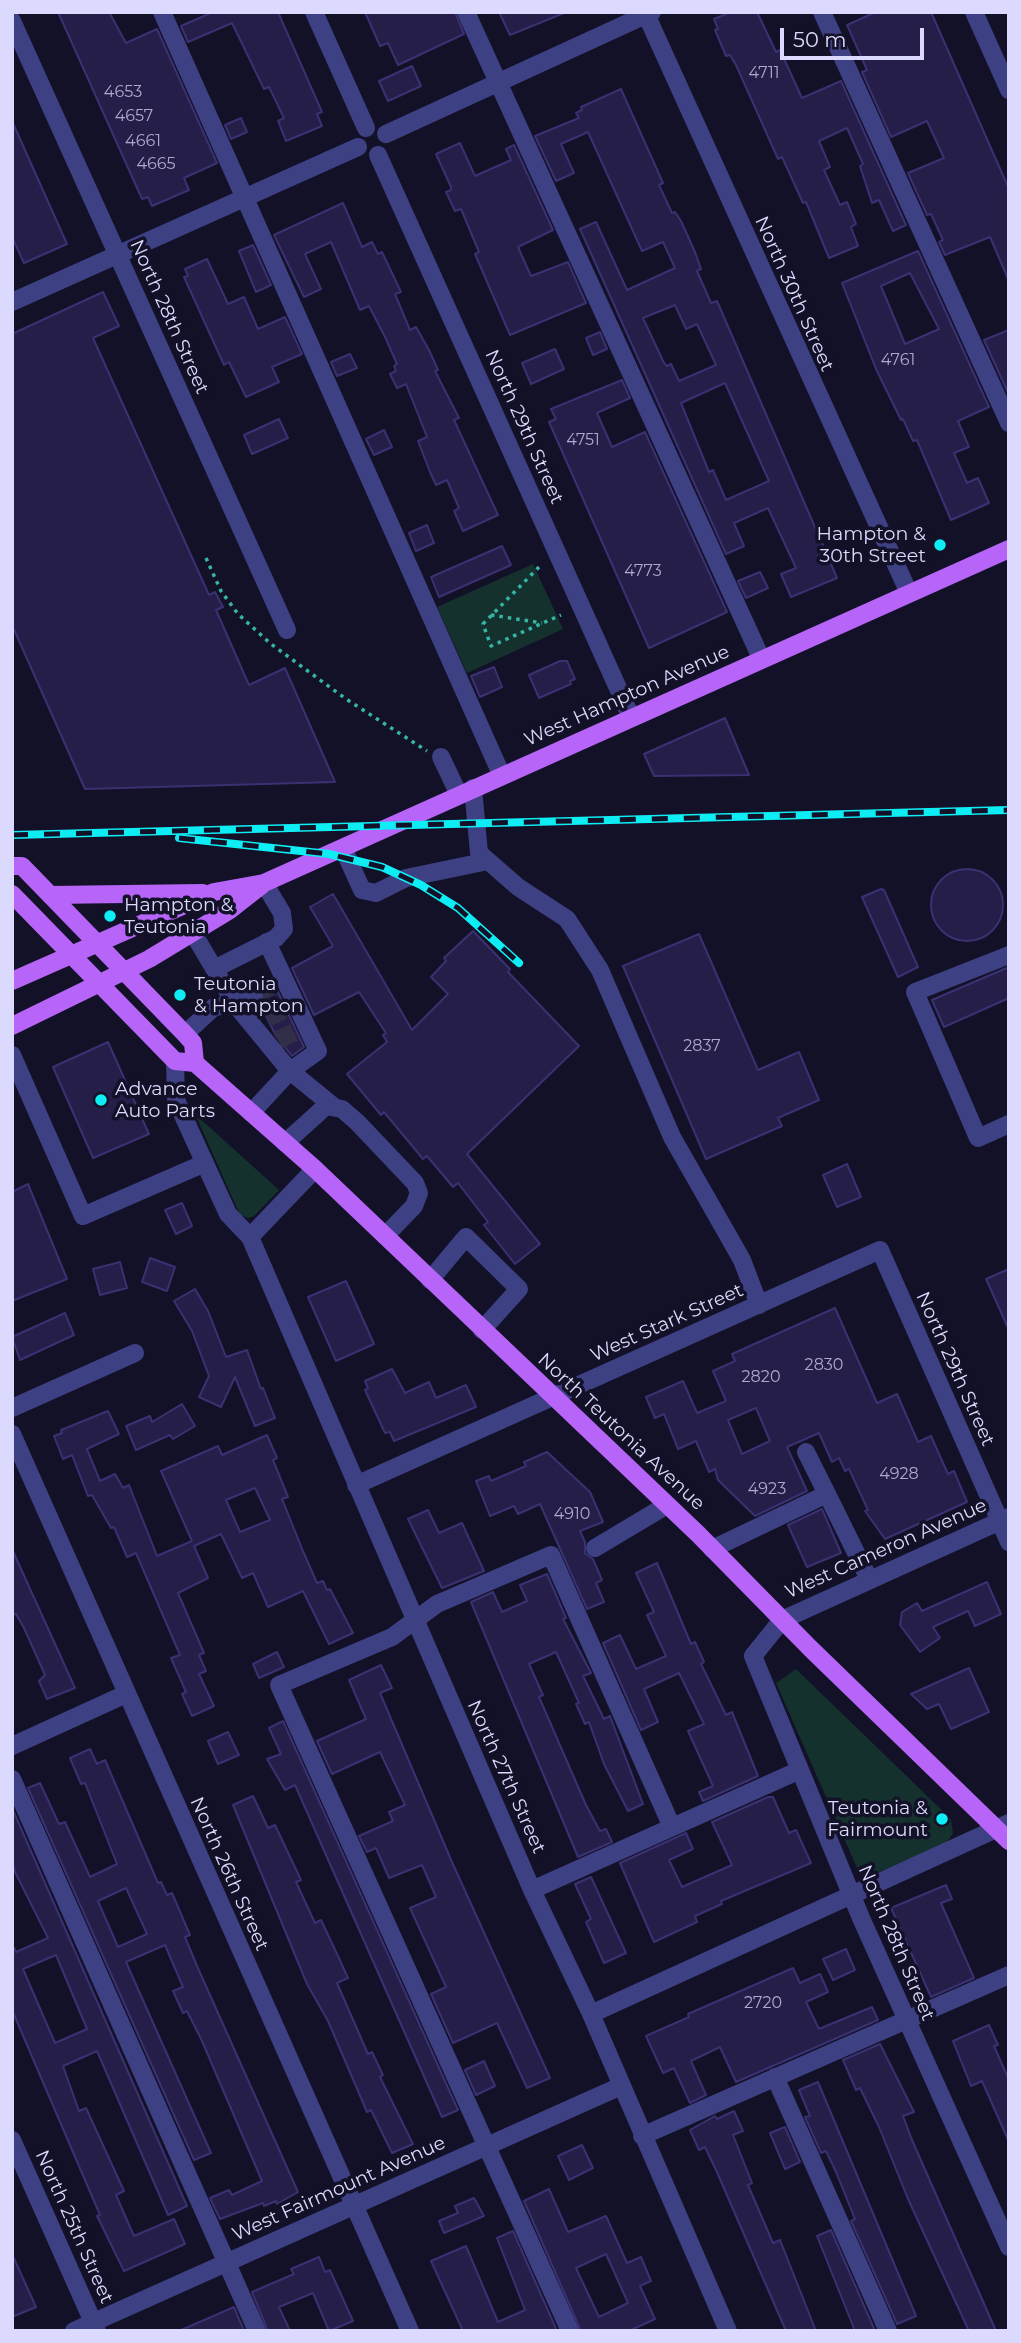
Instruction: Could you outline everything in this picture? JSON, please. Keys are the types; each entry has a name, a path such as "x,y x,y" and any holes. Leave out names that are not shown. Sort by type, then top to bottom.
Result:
{"main road":[{"name":"West Hampton Avenue","path":"12,981 214,892 264,883 1009,549"},
{"name":"North Teutonia Avenue","path":"12,866 22,866 185,1034 193,1043 195,1063 315,1169 667,1505 782,1620 1005,1831"},
{"name":"West Hampton Avenue","path":"12,1026 125,971 193,933 230,910 264,883"},
{"path":"50,895 214,892"},
{"path":"12,894 175,1061 195,1063"}],"street":[{"path":"162,12 502,776"},
{"path":"314,12 366,128"},
{"path":"466,12 761,658"},
{"path":"822,12 1009,423"},
{"path":"974,12 1009,90"},
{"path":"386,134 648,13"},
{"name":"North 30th Street","path":"648,13 908,592"},
{"name":"North 28th Street","path":"12,21 287,630"},
{"path":"366,128 379,128 386,134 387,145 378,155 367,156 358,147 358,137 366,128"},
{"path":"12,302 358,147"},
{"name":"North 29th Street","path":"378,155 631,717"},
{"path":"442,760 466,792 479,853 518,887 567,919 600,970 672,1137 742,1260 759,1305"},
{"path":"343,848 362,890 376,893 406,878 488,861"},
{"path":"214,969 276,938 284,929 282,913 264,883"},
{"path":"193,933 235,1004 259,1021 290,1070 333,1106"},
{"path":"251,1113 290,1070 318,1051 301,1029 279,983 267,942"},
{"path":"1009,955 915,992 978,1138 1009,1124"},
{"path":"185,1034 214,1007 235,1004 254,995"},
{"path":"12,1055 83,1216 205,1163"},
{"name":"North 27th Street","path":"175,1061 176,1100 228,1214 250,1237 532,1890 591,2014 728,2331"},
{"path":"285,1143 326,1106 342,1109 357,1122 415,1183 419,1193 414,1206 385,1236"},
{"path":"250,1237 315,1169"},
{"path":"430,1280 466,1237 519,1289 482,1330"},
{"name":"North 29th Street","path":"880,1250 1004,1519 1009,1542"},
{"name":"West Stark Street","path":"356,1485 880,1250"},
{"path":"12,1408 135,1353"},
{"name":"North 26th Street","path":"12,1434 410,2331"},
{"path":"806,1452 869,1579"},
{"path":"712,1549 827,1494"},
{"path":"595,1548 667,1505"},
{"name":"West Cameron Avenue","path":"782,1620 1004,1519"},
{"path":"570,2331 489,2145 279,1685 392,1637 437,1604 551,1555 671,1827"},
{"name":"North 28th Street","path":"782,1620 752,1656 905,2019 1009,2247"},
{"path":"12,1746 126,1694"},
{"path":"532,1890 800,1770"},
{"path":"12,1779 257,2331"},
{"path":"591,2014 852,1896 1005,1831"},
{"path":"642,2136 1009,1975"},
{"path":"775,2077 888,2331"},
{"name":"West Fairmount Avenue","path":"74,2331 95,2327 227,2263 621,2085"},
{"name":"North 25th Street","path":"12,2140 95,2327"}],"path":[{"path":"206,558 221,591 238,614 271,644 346,699 442,760"},
{"path":"539,567 483,624 491,646 561,615"},
{"path":"491,615 544,623"}],"green space":[{"path":"533,564 563,629 467,673 437,607"},
{"path":"195,1114 279,1190 254,1216 248,1218 240,1215"},
{"path":"796,1669 951,1819 953,1833 947,1843 872,1875 864,1875 858,1870 776,1683"}],"building":[{"path":"58,12 109,12 126,43 157,29 217,163 184,178 189,190 152,206 148,197 142,199"},
{"path":"213,12 278,12 322,112 317,114 322,126 286,141 278,121 284,118 269,87 264,89 232,23 188,42 181,26"},
{"path":"365,12 455,12 464,34 398,65 388,43 380,46"},
{"path":"499,12 563,12 564,13 510,35"},
{"path":"731,12 757,12 776,52 780,50 802,98 841,81 906,225 893,231 879,200 872,203 860,166 863,164 847,128 819,141 830,167 824,170 840,205 847,202 856,224 851,227 858,246 829,258 806,202 803,203 782,157 778,159 736,65 730,55 726,56 715,30 718,29 714,19"},
{"path":"876,12 931,12 1009,189 1009,281 990,237 945,255 939,242 943,240 931,214 927,215 908,173 944,158 927,121 891,137 862,72 867,70 847,25"},
{"path":"412,66 421,86 388,101 379,81"},
{"path":"621,89 663,183 659,185 672,213 675,212 681,221 695,252 701,269 697,271 711,303 717,301 837,578 791,597 781,574 796,568 768,508 734,523 744,546 726,554 580,229 596,222 627,290 675,268 663,242 642,251 588,132 561,144 574,173 556,181 535,136 579,118 576,113 582,110 581,107","holes":["675,305 686,329 697,324 716,365 679,381 671,364 667,366 664,363 643,318","725,383 769,481 726,500 713,470 709,472 681,403"]},
{"path":"241,118 247,132 231,139 225,125"},
{"path":"12,121 67,244 24,263 12,237"},
{"path":"460,143 475,176 511,160 506,149 514,145 553,230 518,247 531,276 568,262 586,303 510,335 475,254 479,252 461,209 455,211 446,192 451,190 451,187 436,154"},
{"path":"343,203 362,247 372,242 378,254 382,252 401,292 395,294 410,330 416,327 429,350 438,370 435,371 459,418 454,420 498,515 463,531 454,511 459,508 447,480 436,485 430,472 418,441 427,437 406,384 397,388 390,374 396,371 394,366 397,364 385,337 369,306 360,310 331,242 305,254 321,289 304,297 274,235"},
{"path":"253,245 271,285 256,292 239,251"},
{"path":"918,251 989,407 958,421 969,447 954,453 967,483 978,478 989,503 951,520 917,440 913,441 876,369 842,283","holes":["910,273 939,329 905,344 881,286"]},
{"path":"207,259 228,304 244,297 258,329 285,317 302,354 272,367 279,382 246,397 229,362 224,365 184,277 188,276 185,269"},
{"path":"103,292 119,326 93,338 209,595 215,592 223,607 216,610 249,685 285,668 335,782 85,789 12,625 12,334"},
{"path":"1009,330 1009,395 984,340"},
{"path":"600,332 607,349 593,355 586,338"},
{"path":"555,349 564,369 531,384 522,363"},
{"path":"350,354 357,368 337,376 331,362"},
{"path":"622,380 630,398 597,413 612,447 645,432 727,612 649,648 549,422 556,419 551,409"},
{"path":"279,419 288,438 252,454 244,435"},
{"path":"384,430 392,447 374,455 366,439"},
{"path":"427,525 434,543 416,551 409,533"},
{"path":"502,546 511,565 439,597 431,577"},
{"path":"760,572 768,588 746,598 738,581"},
{"path":"560,661 567,661 575,679 570,681 571,684 539,698 529,675"},
{"path":"494,667 502,687 480,697 471,676"},
{"path":"725,718 749,775 654,776 644,754"},
{"path":"967,869 987,875 997,885 1003,905 997,925 987,935 967,941 947,935 937,925 931,905 937,885 947,875"},
{"path":"884,890 918,967 898,977 862,897"},
{"path":"333,894 412,1030 448,994 431,977 446,961 444,958 473,931 579,1046 467,1154 540,1244 515,1264 484,1225 488,1222 458,1183 453,1187 427,1156 423,1159 384,1112 381,1115 347,1074 387,1042 383,1035 386,1033 359,992 314,1015 292,968 333,946 310,907"},
{"path":"699,934 758,1070 799,1052 819,1100 778,1118 782,1126 706,1159 623,966"},
{"path":"1009,967 1009,998 944,1027 932,1000"},
{"path":"277,990 304,1047 292,1056 276,1036 260,1004 265,996"},
{"name":"Advance Auto Parts","path":"108,1042 149,1134 93,1158 53,1067"},
{"path":"847,1164 861,1197 837,1207 823,1175"},
{"path":"28,1184 67,1279 12,1301 12,1192"},
{"path":"182,1203 192,1226 176,1234 165,1210"},
{"path":"150,1258 175,1267 167,1291 142,1282"},
{"path":"120,1262 127,1288 100,1295 93,1269"},
{"path":"1009,1269 1009,1330 986,1279"},
{"path":"346,1281 374,1344 336,1361 308,1297"},
{"path":"195,1289 208,1311 226,1357 247,1350 275,1418 255,1426 235,1377 221,1407 199,1397 209,1376 192,1331 174,1301"},
{"path":"835,1308 877,1403 897,1394 918,1442 931,1436 948,1474 954,1471 967,1502 885,1539 865,1511 868,1510 849,1469 845,1471 839,1458 832,1462 819,1433 787,1447 807,1491 755,1516 718,1480 715,1469 709,1472 696,1441 678,1449 664,1414 655,1418 646,1397 683,1381 697,1413 726,1401 713,1371 735,1361 732,1354","holes":["756,1408 770,1441 742,1454 728,1420"]},
{"path":"65,1313 74,1335 20,1360 12,1337"},
{"path":"392,1369 405,1393 429,1382 436,1398 466,1385 476,1407 394,1441 390,1432 385,1433 365,1390 368,1388 365,1381"},
{"path":"182,1404 195,1426 173,1439 170,1435 136,1450 126,1426 150,1416 152,1422"},
{"path":"108,1411 119,1434 87,1449 100,1481 115,1474 123,1488 129,1485 157,1556 192,1541 161,1471 218,1446 222,1455 267,1435 277,1458 273,1460 288,1497 282,1499 303,1551 317,1583 323,1581 327,1590 330,1589 353,1633 329,1644 303,1591 268,1607 253,1573 242,1578 221,1534 194,1546 208,1578 178,1593 204,1653 199,1655 206,1671 199,1674 214,1706 192,1716 182,1694 186,1692 171,1658 180,1655 136,1553 127,1557 114,1527 111,1528 92,1495 88,1496 72,1455 63,1459 54,1436 62,1433 61,1430","holes":["255,1488 270,1520 240,1532 226,1500"]},
{"path":"547,1452 590,1492 603,1522 580,1531 585,1542 585,1553 593,1559 602,1580 596,1583 604,1602 587,1609 540,1504 518,1514 514,1506 490,1516 476,1481 489,1476 491,1481 526,1466 524,1462"},
{"path":"822,1509 841,1553 807,1567 788,1525"},
{"path":"428,1510 439,1533 462,1523 484,1571 442,1588 408,1519"},
{"path":"12,1549 75,1688 47,1699 39,1681 45,1675 24,1628 16,1614 12,1615"},
{"path":"657,1563 691,1644 695,1642 704,1662 701,1664 726,1715 732,1712 758,1776 703,1801 699,1792 713,1786 688,1731 704,1724 679,1673 644,1689 658,1722 641,1730 603,1643 620,1635 636,1669 666,1656 647,1615 654,1612 636,1573"},
{"path":"547,1574 566,1618 563,1619 591,1673 583,1676 604,1719 610,1716 643,1804 628,1811 604,1764 589,1722 585,1724 576,1704 579,1703 556,1652 529,1664 543,1695 539,1697 586,1805 600,1831 606,1829 612,1842 578,1857 471,1602 493,1592 502,1612 527,1601 520,1585"},
{"path":"987,1582 1001,1614 975,1626 968,1611 933,1627 940,1638 920,1652 900,1625 902,1612 917,1603 922,1611"},
{"path":"277,1652 284,1667 259,1678 253,1664"},
{"path":"381,1665 392,1688 380,1693 452,1862 550,2078 527,2088 497,2023 453,2043 431,1994 446,1987 410,1908 436,1897 422,1865 389,1878 376,1848 367,1852 359,1836 393,1821 389,1812 405,1805 380,1752 332,1774 317,1741 366,1719 349,1680"},
{"path":"969,1668 989,1712 951,1729 939,1704 927,1709 911,1694"},
{"path":"283,1721 458,2110 442,2117 295,1785 285,1790 267,1759 281,1754 269,1728"},
{"path":"228,1732 239,1755 218,1764 208,1741"},
{"path":"90,1749 97,1764 105,1760 158,1883 161,1882 167,1895 172,1893 190,1935 185,1937 197,1966 298,2192 277,2204 276,2201 264,2206 263,2203 220,2219 210,2198 229,2190 232,2195 262,2181 202,2041 187,2011 183,2013 173,1991 183,1987 165,1945 126,1962 211,2153 194,2160 28,1788 40,1783 59,1824 65,1822 90,1877 117,1864 85,1783 81,1784 70,1758","holes":["126,1888 147,1934 118,1947 98,1901"]},
{"path":"253,1796 268,1828 275,1825 301,1880 296,1882 315,1923 321,1920 338,1956 348,1978 337,1983 368,2054 372,2052 383,2075 380,2077 413,2144 392,2153 371,2110 367,2112 328,2021 307,1984 233,1805"},
{"path":"773,1797 789,1833 796,1830 811,1863 721,1901 722,1904 695,1916 697,1922 654,1942 620,1863 686,1833 693,1849 669,1860 682,1887 732,1865 712,1822"},
{"path":"12,1808 187,2206 168,2215 97,2051 63,2066 79,2111 86,2108 124,2191 116,2195 134,2236 174,2219 185,2244 124,2271 97,2216 100,2215 12,2010 12,1944 16,1952 48,1938 15,1872 12,1860","holes":["56,1955 87,2029 55,2043 23,1969"]},
{"path":"591,1877 626,1953 604,1963 586,1922 591,1919 575,1884"},
{"path":"946,1885 952,1899 941,1903 974,1978 931,1997 891,1908"},
{"path":"846,1949 855,1970 833,1980 823,1959"},
{"path":"793,1968 800,1983 820,1974 828,1992 806,2002 819,2029 872,2007 878,2020 736,2082 720,2047 691,2061 706,2095 690,2103 674,2068 663,2073 646,2036 689,2017 688,2014"},
{"path":"989,2025 998,2045 994,2046 1009,2080 1009,2142 982,2081 971,2086 953,2041"},
{"path":"880,2044 914,2112 903,2116 912,2140 996,2331 969,2331 908,2199 879,2127 860,2088 856,2090 843,2060"},
{"path":"484,2061 495,2086 476,2095 465,2070"},
{"path":"818,2082 916,2316 897,2324 851,2221 855,2219 836,2172 826,2151 821,2153 805,2117 810,2116 799,2090"},
{"path":"734,2111 743,2131 733,2135 752,2183 748,2185 773,2243 780,2240 816,2331 786,2331 716,2170 705,2147 699,2150 690,2130 715,2116 717,2119"},
{"path":"785,2127 800,2162 785,2169 770,2133"},
{"path":"582,2145 593,2168 569,2180 558,2156"},
{"path":"549,2189 568,2232 606,2216 627,2263 641,2257 651,2281 640,2286 655,2319 629,2331 581,2331 524,2201","holes":["606,2254 628,2303 599,2317 576,2268"]},
{"path":"474,2198 484,2216 444,2233 439,2221 458,2213 455,2206"},
{"path":"831,2230 875,2331 855,2331 817,2236"},
{"path":"513,2231 557,2331 463,2331 431,2261 466,2246 498,2322 525,2310 497,2238"},
{"path":"12,2254 36,2307 12,2317"},
{"path":"319,2257 325,2272 330,2270 353,2321 329,2331 313,2293 279,2307 290,2331 268,2331 252,2292 294,2274 291,2269"},
{"path":"234,2307 244,2331 179,2331"}],"tunnel":[{"path":"254,995 273,985"},
{"path":"267,1018 286,1009"},
{"path":"278,1040 297,1031"}],"railway":[{"path":"12,835 1009,810"},
{"path":"179,838 329,854 382,867 421,885 458,908 519,963"}],"place":[{"name":"Hampton & 30th Street","path":"940,545"},
{"name":"Hampton & Teutonia","path":"110,916"},
{"name":"Teutonia & Hampton","path":"180,995"},
{"name":"Advance Auto Parts","path":"101,1100"},
{"name":"Teutonia & Fairmount","path":"942,1819"}]}
